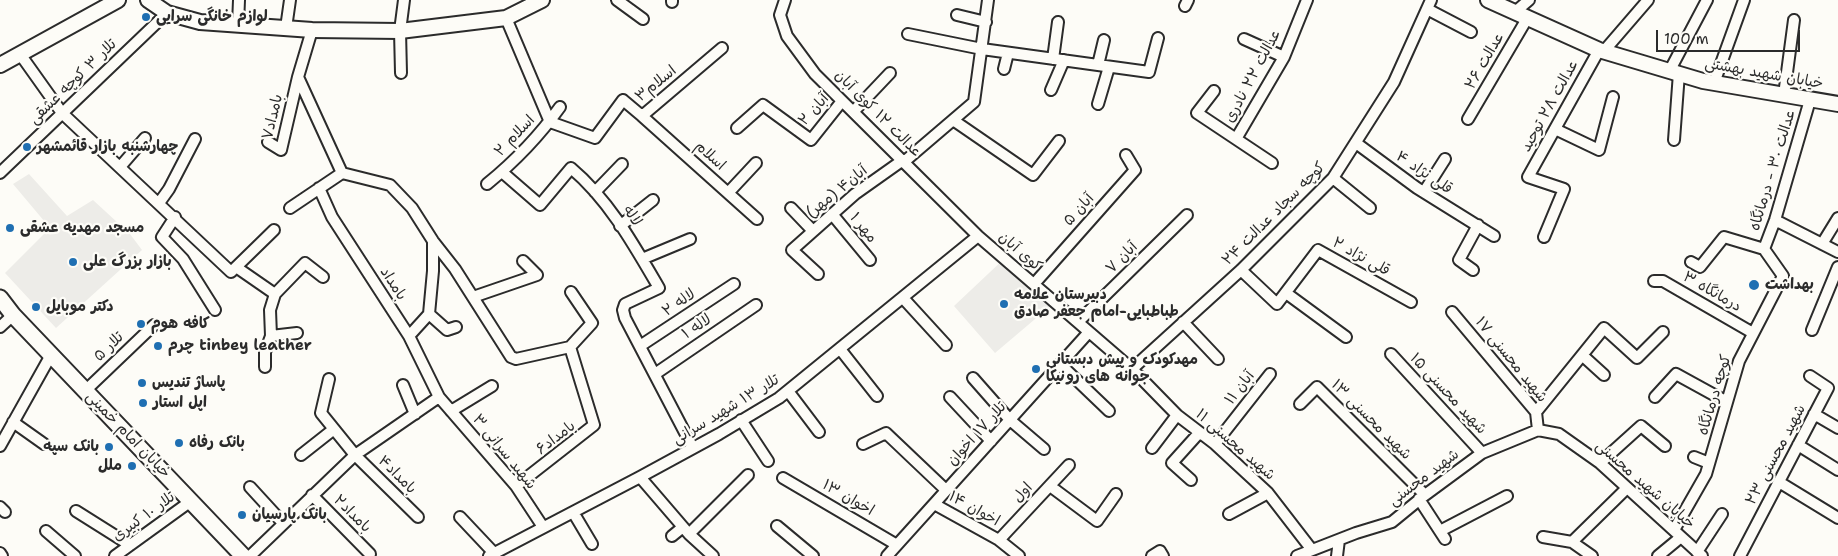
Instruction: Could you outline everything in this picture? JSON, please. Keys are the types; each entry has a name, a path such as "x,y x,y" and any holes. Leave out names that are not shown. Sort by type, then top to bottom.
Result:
{"main road":[{"path":"0,65 118,0"},
{"path":"148,0 167,12 200,22 312,30 400,31 506,18 542,0"},
{"name":"خیابان شهید بهشتی","path":"1488,0 1602,50 1674,72 1714,83 1838,104"},
{"name":"خیابان امام خمینی","path":"0,298 12,315"},
{"name":"خیابان امام خمینی","path":"0,306 12,315 51,355 243,556"}],"street":[{"path":"238,25 239,0"},
{"path":"286,28 290,0"},
{"path":"401,73 400,31 404,0"},
{"path":"617,0 643,19"},
{"name":"عدالت ۱۲ کوی آبان","path":"785,0 780,15 787,36 815,74 978,236"},
{"name":"آبان۴ (مهر)","path":"818,274 792,250 855,194 904,161 974,102 988,0"},
{"name":"عدالت ۲۲ نادری","path":"1236,138 1284,57 1307,0"},
{"name":"عدالت ۲۶","path":"1468,119 1529,0"},
{"name":"عدالت ۲۸ توحید","path":"1544,237 1564,189 1528,177 1602,50 1648,0"},
{"path":"1674,140 1674,72 1707,0"},
{"path":"1714,83 1744,0"},
{"path":"1429,4 1470,32"},
{"name":"کوچه سجاد عدالت ۲۴","path":"1132,369 1241,270 1334,178 1394,82 1429,4"},
{"name":"تلار ۳ کوچه عشقی","path":"2,167 62,113 167,12"},
{"path":"957,15 986,22"},
{"path":"506,18 550,122"},
{"path":"1784,95 1794,20"},
{"path":"1051,90 1058,60 1058,22"},
{"path":"312,30 298,77 342,173"},
{"path":"908,34 982,49 1149,72 1158,38"},
{"path":"1244,39 1284,57"},
{"path":"1098,65 1104,40"},
{"name":"اسلام۳","path":"550,122 595,138 623,100 642,116 722,48"},
{"path":"1004,69 1008,53"},
{"path":"20,54 62,113 175,217 231,272 274,230"},
{"path":"1098,104 1109,67"},
{"path":"854,111 890,73"},
{"name":"بامداد۷","path":"268,142 280,150 298,77"},
{"path":"1214,91 1197,113 1272,163"},
{"path":"1555,129 1599,150 1612,96"},
{"name":"عدالت ۳۰ - درمانگاه","path":"1764,249 1775,220 1810,100"},
{"name":"آبان ۲","path":"737,128 763,105 811,140 842,101"},
{"name":"اسلام ۲","path":"487,184 502,172 550,122 560,107"},
{"name":"اسلام","path":"642,116 757,219"},
{"path":"953,120 1033,176 1059,142"},
{"path":"120,167 145,138"},
{"path":"159,203 169,189 195,139"},
{"name":"قلی نژاد ۴","path":"1356,143 1424,192 1494,236"},
{"name":"آبان ۵","path":"1034,284 1135,170 1126,155"},
{"path":"1424,192 1445,159"},
{"path":"728,194 756,163"},
{"path":"595,192 622,164"},
{"name":"لاله","path":"502,172 540,206 571,168 595,192 620,226 659,288 625,304 623,310 640,346"},
{"path":"290,208 342,173 390,185 412,208 433,241 455,269 511,357 516,359 570,347 592,324 571,292"},
{"path":"1334,178 1370,208"},
{"name":"بامداد","path":"319,188 332,218 408,336 439,397"},
{"path":"620,226 653,200"},
{"path":"791,208 813,231"},
{"name":"مهر ۱","path":"832,214 870,260"},
{"name":"آبان ۷","path":"1078,322 1187,215"},
{"path":"175,217 162,237 183,259 215,310"},
{"path":"1822,244 1838,218"},
{"path":"1775,220 1838,252"},
{"path":"1473,270 1459,260 1478,226"},
{"name":"کوی آبان","path":"978,236 1132,369"},
{"name":"تلار ۱۳ شهید سرانی","path":"491,554 693,448 788,391 978,236"},
{"path":"1691,262 1700,267 1724,237 1764,249"},
{"path":"642,259 690,239"},
{"path":"408,336 429,314 433,271 433,241"},
{"name":"کوچه درمانگاه","path":"1677,534 1706,474 1739,361 1783,276 1764,249"},
{"name":"قلی نژاد ۲","path":"1286,293 1318,250 1411,302"},
{"path":"473,297 537,275 524,261"},
{"path":"265,367 265,352 272,336 270,310 275,294 305,263 324,277"},
{"path":"236,267 275,294"},
{"path":"1812,330 1838,267"},
{"path":"1241,270 1277,304 1286,293 1346,337"},
{"name":"درمانگاه ۳","path":"1654,281 1662,280 1753,333"},
{"name":"لاله ۲","path":"640,346 734,284"},
{"path":"903,298 946,345"},
{"name":"لاله ۱","path":"655,374 756,305"},
{"name":"شهید محسنی ۱۷","path":"1452,312 1536,412 1538,430"},
{"path":"429,314 447,330 456,326"},
{"path":"0,327 12,315"},
{"path":"1183,322 1218,359"},
{"name":"تلار ۵","path":"85,391 154,325"},
{"path":"1536,412 1604,328 1637,358 1663,332"},
{"path":"272,336 297,332"},
{"name":"تلار ۱۷ اخوان","path":"887,556 1089,332"},
{"path":"640,346 693,448"},
{"name":"بامداد۶","path":"516,486 594,426 570,347"},
{"path":"840,349 878,396"},
{"name":"شهید محسنی ۱۵","path":"1391,354 1482,453"},
{"path":"0,446 51,355"},
{"path":"1582,356 1604,375"},
{"path":"1060,364 1108,411"},
{"name":"شهید محسنی ۱۱","path":"1132,369 1177,415 1215,444 1268,493 1312,550"},
{"name":"آبان ۱۱","path":"1215,444 1270,374"},
{"path":"1655,397 1676,374 1727,402"},
{"name":"شهید محسنی ۲۳","path":"1740,556 1828,388 1810,376"},
{"path":"973,378 1010,420 1044,449"},
{"name":"بامداد۴","path":"328,379 321,413 355,454 418,518"},
{"path":"403,385 415,414"},
{"path":"451,411 492,386"},
{"name":"شهید محسنی ۱۳","path":"1300,404 1317,387 1422,497 1442,535 1507,496"},
{"path":"788,391 818,432"},
{"path":"950,396 991,441"},
{"path":"250,556 355,454 439,397"},
{"name":"شهید سرانی ۳","path":"439,397 516,486 543,527"},
{"path":"1814,414 1838,428"},
{"path":"1152,448 1177,415"},
{"path":"741,420 768,461"},
{"path":"13,422 44,444"},
{"path":"1600,463 1641,426 1665,446"},
{"path":"301,455 334,428"},
{"name":"شهید محسنی","path":"1297,556 1392,522 1422,497 1482,453 1538,430"},
{"name":"خیابان شهید محسنی","path":"1538,430 1559,434 1600,463 1699,554"},
{"path":"1191,480 1172,463 1199,432"},
{"path":"863,444 886,433 946,490"},
{"path":"1798,445 1838,470"},
{"path":"1694,457 1710,462"},
{"name":"اول","path":"1000,540 1069,465"},
{"path":"672,536 686,531 748,476"},
{"path":"640,477 686,531 713,556"},
{"name":"اخوان ۱۳","path":"783,478 897,545"},
{"path":"1779,482 1838,518"},
{"path":"1050,486 1097,521 1116,494"},
{"path":"250,487 283,523"},
{"path":"1572,542 1627,488"},
{"path":"1229,514 1268,493"},
{"name":"بامداد۲","path":"312,495 370,554"},
{"name":"تلار ۱۰ کبیری","path":"119,555 130,545 191,502"},
{"name":"اخوان ۱۴","path":"934,504 1000,540 1019,556"},
{"path":"76,511 130,545"},
{"path":"573,512 592,544"},
{"path":"1699,554 1722,514"},
{"path":"460,517 491,554"},
{"path":"777,526 813,556"},
{"path":"46,531 74,556"},
{"path":"1658,556 1677,534"},
{"path":"1543,537 1572,542 1592,556"},
{"path":"1337,556 1339,540"},
{"path":"1152,556 1160,552 1163,556"}],"shaded area":[{"name":"بازار بزرگ علی","path":"29,174 67,216 93,200 130,234 142,250 56,328 5,273 50,228 13,184"},
{"name":"دبیرستان علامه طباطبایی-امام جعفر صادق","path":"1006,257 1054,303 995,353 954,306"}],"place":[{"name":"لوازم خانگی سرایی","path":"146,17"},
{"name":"چهارشنبه بازار قائمشهر","path":"27,147"},
{"name":"مسجد مهدیه عشقی","path":"10,228"},
{"name":"بازار بزرگ علی","path":"73,262"},
{"name":"بهداشت","path":"1754,285"},
{"name":"دبیرستان علامه طباطبایی-امام جعفر صادق","path":"1004,304"},
{"name":"دکتر موبایل","path":"36,307"},
{"name":"کافه هوم","path":"141,324"},
{"name":"چرم tinbey leather","path":"158,346"},
{"name":"مهدکودک و پیش دبستانی جوانه های رونیکا","path":"1036,369"},
{"name":"پاساژ تندیس","path":"142,383"},
{"name":"اپل استار","path":"143,403"},
{"name":"بانک رفاه","path":"179,443"},
{"name":"بانک سپه","path":"109,447"},
{"name":"ملل","path":"132,466"},
{"name":"بانک پارسیان","path":"242,515"}]}
